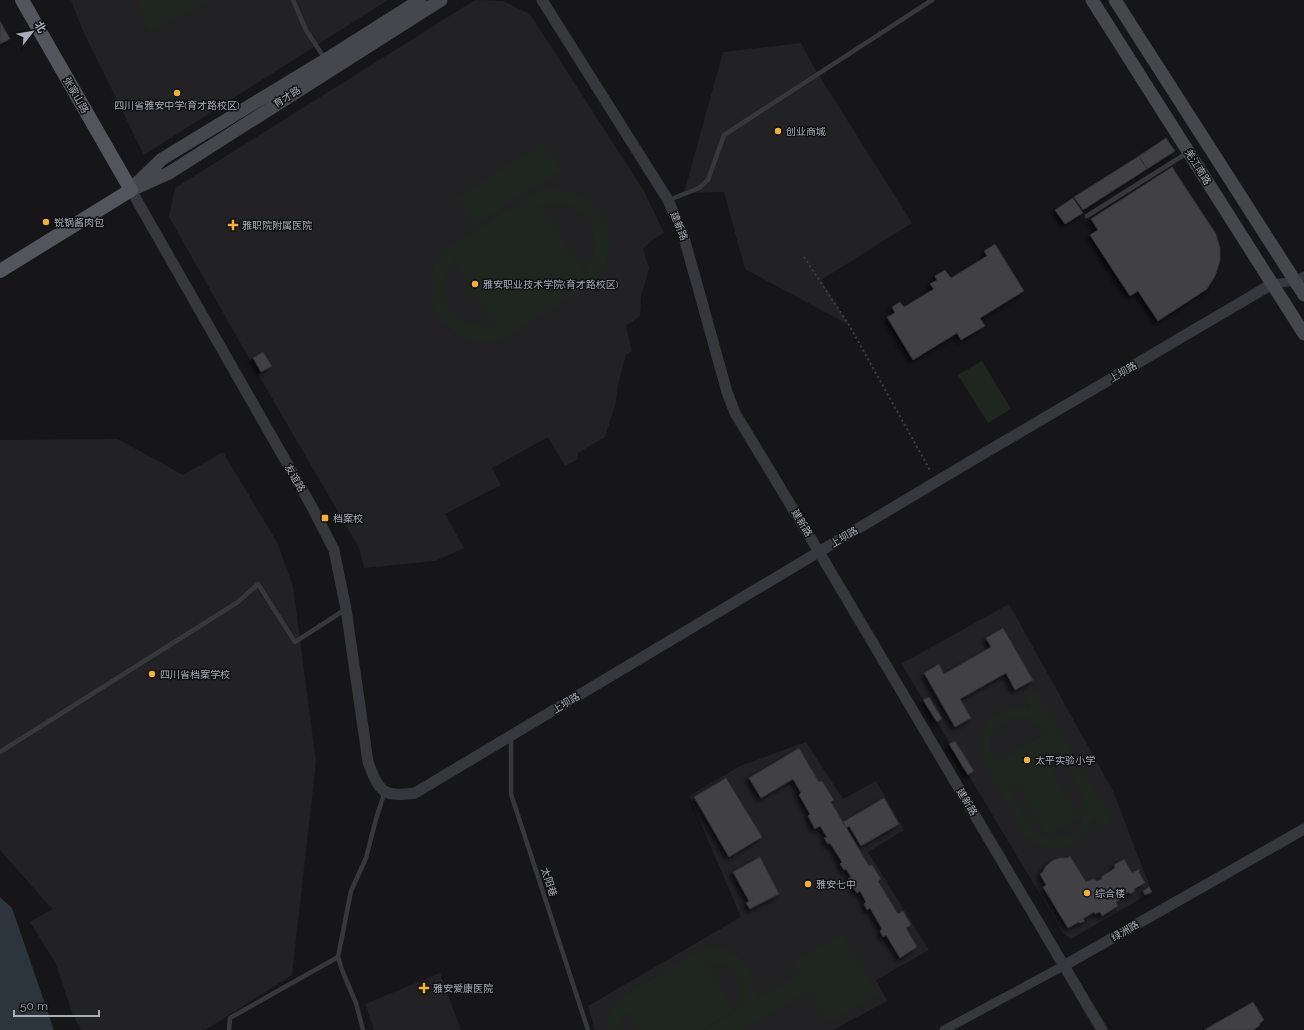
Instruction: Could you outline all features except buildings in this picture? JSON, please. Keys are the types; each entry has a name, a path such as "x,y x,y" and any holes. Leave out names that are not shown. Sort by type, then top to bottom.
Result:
{"main road":[{"name":"张家山路","path":"22,0 131,190"},
{"name":"育才路","path":"328,65 420,0"},
{"name":"育才路","path":"0,271 131,190 162,159 442,0"},
{"name":"羌江南路","path":"1092,0 1304,334"},
{"name":"羌江南路","path":"1115,0 1300,278 1304,295"}],"street":[{"name":"建新路","path":"542,0 668,200 683,234 727,392 735,412 1102,1030"},
{"name":"友谊路","path":"131,190 312,507 334,550 346,609 368,762 375,781 380,788 385,791"},
{"name":"上坝路","path":"385,791 399,795 415,793 937,481 1272,284 1300,278"},
{"name":"绿洲路","path":"944,1030 954,1028 1304,829"}],"lane":[{"path":"292,0 306,30 328,65"},
{"path":"668,200 699,188 708,180 724,135 932,0"},
{"path":"1087,216 1188,152"},
{"path":"0,752 238,602 258,584 295,642 346,609"},
{"name":"太阳巷","path":"511,736 511,794 588,1030"},
{"path":"363,1030 356,1003 338,957 351,891 366,858 385,791"},
{"path":"228,1030 230,1018 338,957"}],"path":[{"path":"804,257 849,325 937,481"}],"shaded area":[{"name":"四川省雅安中学(育才路校区)","path":"71,0 388,0 144,155 83,31"},
{"path":"137,0 205,0 206,3 148,32"},
{"name":"雅安职业技术学院(育才路校区)","path":"475,0 503,1 530,14 644,191 664,233 651,241 643,249 649,268 641,297 640,316 626,326 632,351 626,355 618,384 616,402 605,437 578,453 578,459 565,466 548,437 492,468 501,485 445,514 464,548 435,561 364,568 359,548 258,374 271,366 263,352 250,360 169,217 175,188"},
{"name":"创业商城","path":"801,43 815,69 912,223 821,280 849,325 745,269 724,192 684,193 723,52"},
{"path":"544,142 562,170 473,226 455,198"},
{"path":"546,190 565,190 581,196 588,200 600,212 608,228 610,239 610,251 602,272 592,283 580,292 502,339 489,342 477,341 465,338 454,332 438,315 433,304 430,291 431,277 439,259 453,244 534,194","holes":["556,203 568,206 578,211 592,228 594,250 590,261 582,271 583,269 544,207 538,208","458,258 455,262 493,324 498,324 485,326 473,325 462,321 453,313 447,304 443,293 444,281 448,269"]},
{"path":"982,361 1011,409 988,423 958,375"},
{"name":"四川省档案学校","path":"118,439 183,475 223,452 277,542 293,586 316,762 292,975 205,1030 81,1030 72,1013 56,964 30,922 52,909 0,850 0,440"},
{"name":"太平实验小学","path":"1009,604 1113,791 1152,892 1071,939 1063,933 901,664"},
{"path":"1037,690 1113,821 1100,828 1093,817 1084,836 1071,845 1065,847 1054,849 1044,847 1034,843 1025,836 981,758 980,739 988,722 993,716 1007,709 1022,707 1030,709 1025,698","holes":["1017,717 1033,722 1040,727 1045,734 996,762 992,754 991,746 993,734 1002,724","1060,760 1081,795 1084,812 1081,823 1071,834 1062,838 1047,838 1038,833 1030,824 1011,789 1017,785 1046,836 1080,817 1050,766"]},
{"name":"雅安七中","path":"806,742 843,799 876,781 904,830 868,852 929,950 876,980 887,1001 833,1030 595,1030 588,1006 741,917 689,796 740,766"},
{"path":"0,897 12,908 54,1030 0,1030"},
{"path":"843,933 879,994 828,1024 808,991 742,1030 703,1030 733,1013 734,1010 701,1030 637,1030 626,1012 621,1023 620,1030 606,1030 610,1012 620,998 694,953 704,949 721,947 740,957 751,971 756,985 756,999 798,974 802,981 792,963","holes":["707,963 718,963 734,972 741,982 741,996 735,1010"]},
{"name":"雅安爱康医院","path":"440,973 461,1030 374,1030 365,1004"}],"place":[{"name":"四川省雅安中学(育才路校区)","path":"177,93"},
{"name":"创业商城","path":"778,131"},
{"name":"锐锅酱肉包","path":"46,222"},
{"name":"雅职院附属医院","path":"233,225"},
{"name":"雅安职业技术学院(育才路校区)","path":"475,284"},
{"name":"档案校","path":"325,518"},
{"name":"四川省档案学校","path":"152,674"},
{"name":"太平实验小学","path":"1027,760"},
{"name":"雅安七中","path":"808,884"},
{"name":"综合楼","path":"1087,893"},
{"name":"雅安爱康医院","path":"424,988"}]}
